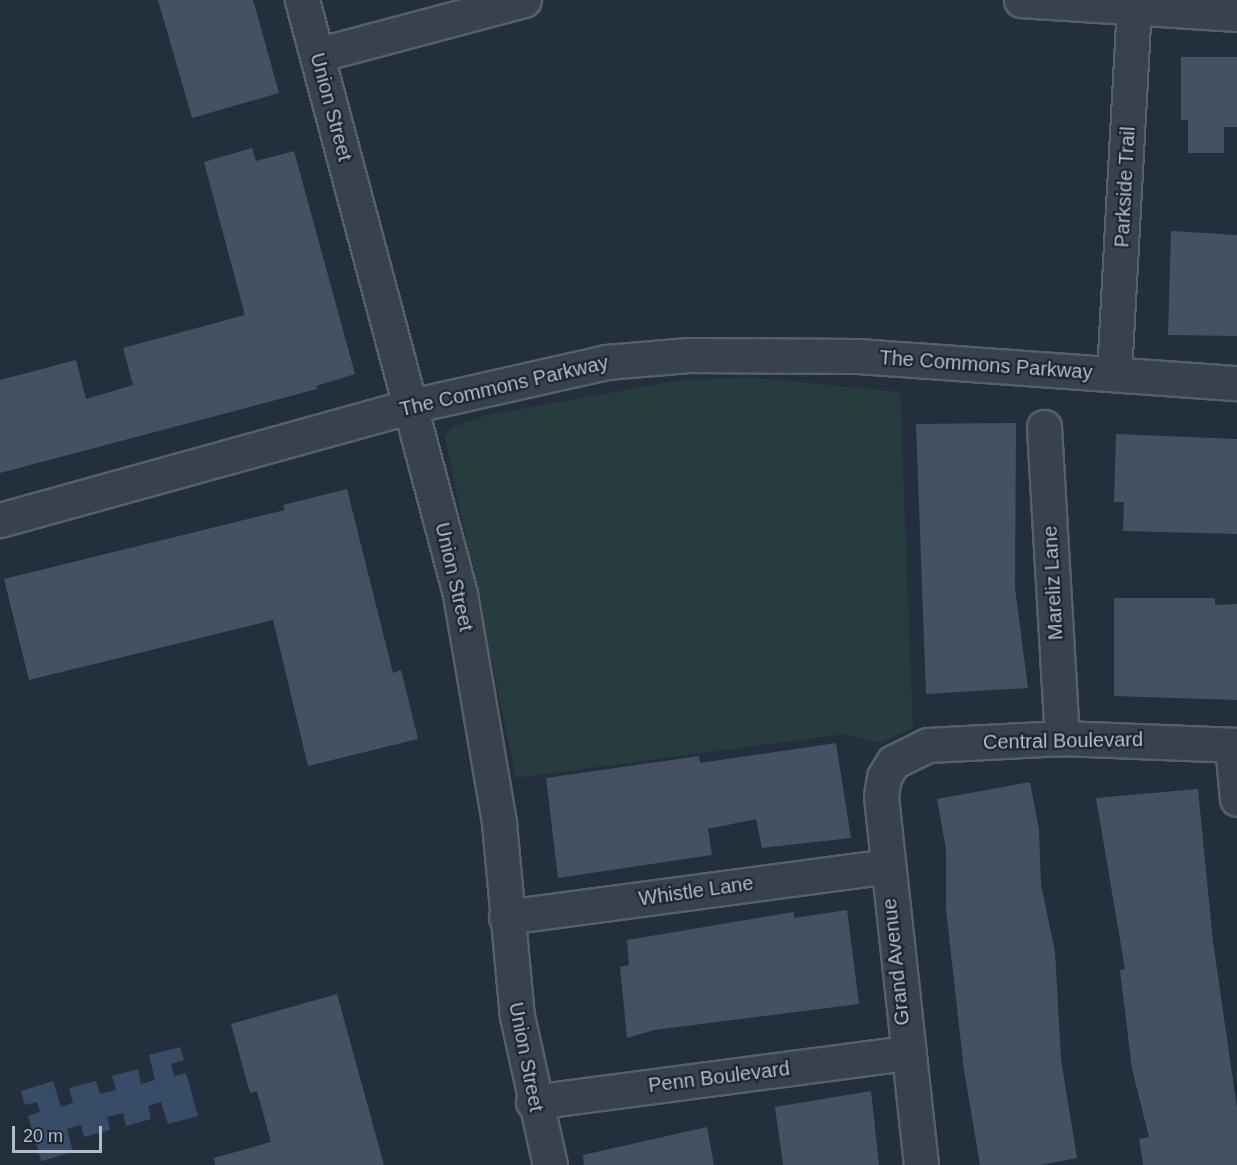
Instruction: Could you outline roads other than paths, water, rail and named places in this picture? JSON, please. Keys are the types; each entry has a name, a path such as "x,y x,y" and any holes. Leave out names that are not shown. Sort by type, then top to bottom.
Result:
{"street":[{"name":"Union Street","path":"302,0 460,594 483,710 516,1016 533,1102 550,1165"},
{"path":"316,55 524,0"},
{"path":"1021,0 1134,4 1237,14"},
{"name":"Parkside Trail","path":"1114,374 1134,4"},
{"name":"The Commons Parkway","path":"0,520 411,406 606,362 689,355 780,352 1237,383"},
{"name":"Mareliz Lane","path":"1044,427 1062,738"},
{"name":"Central Boulevard","path":"894,762 928,745 1062,738 1234,745"},
{"path":"1234,745 1237,799"},
{"name":"Grand Avenue","path":"894,762 884,777 880,796 906,1053 921,1165"},
{"name":"Whistle Lane","path":"506,917 887,866"},
{"name":"Penn Boulevard","path":"533,1102 906,1053"}],"water":[{"path":"180,1047 184,1060 171,1064 174,1076 186,1073 198,1116 168,1124 161,1102 148,1106 151,1119 126,1126 123,1113 107,1117 110,1130 84,1137 81,1125 67,1129 73,1152 41,1161 28,1116 40,1112 37,1102 25,1105 21,1091 53,1081 61,1107 73,1103 69,1088 96,1081 100,1094 116,1090 112,1076 138,1069 141,1084 155,1080 149,1055"}]}
